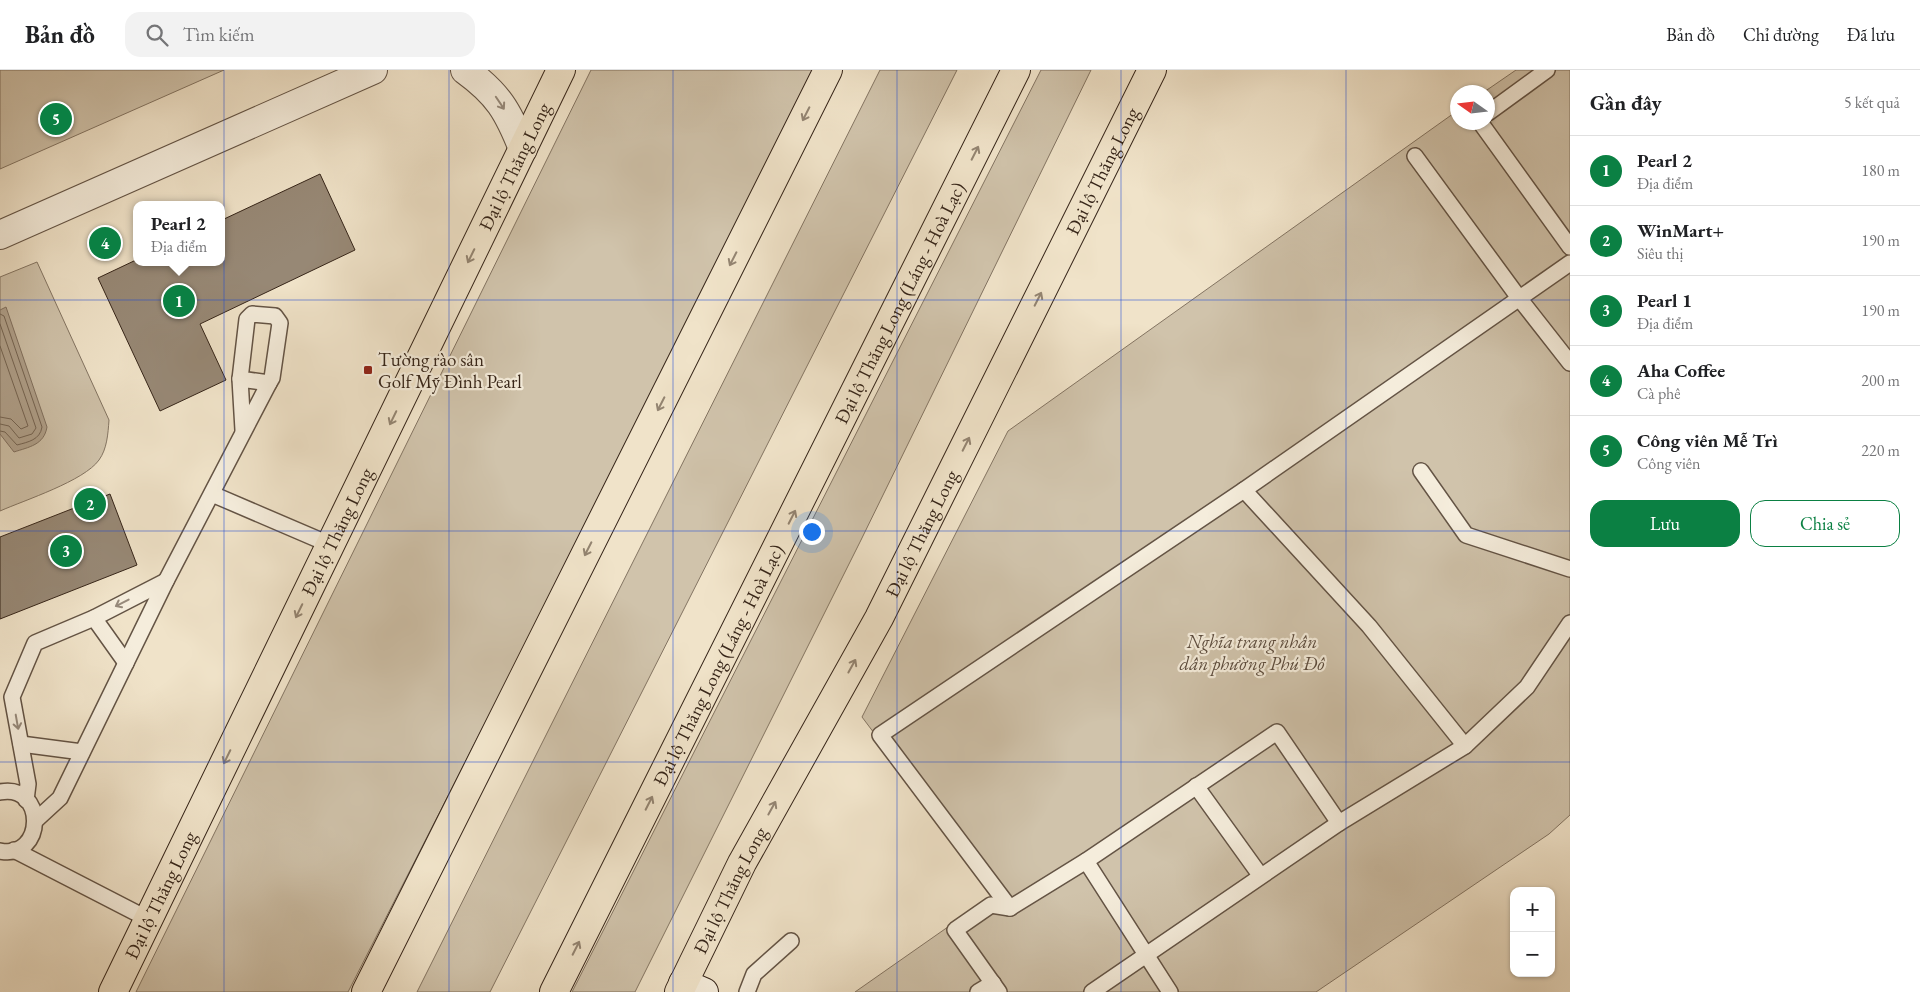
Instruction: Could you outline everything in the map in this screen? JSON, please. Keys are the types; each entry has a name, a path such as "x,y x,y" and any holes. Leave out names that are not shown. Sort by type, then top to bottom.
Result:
{"main road":[{"name":"Đại lộ Thăng Long","path":"114,992 561,70"},
{"path":"366,992 828,70"},
{"name":"Đại lộ Thăng Long (Láng - Hoà Lạc)","path":"554,992 1016,70"},
{"name":"Đại lộ Thăng Long","path":"689,989 742,863 879,618 1152,70"}],"street":[{"path":"0,235 373,70"},
{"path":"465,70 493,93 512,121 523,148"}],"lane":[{"path":"1495,108 1547,70"},
{"path":"1486,130 1570,247"},
{"path":"1415,156 1519,298 1570,363"},
{"path":"1010,908 880,735 1244,490 1570,263"},
{"path":"35,822 60,798 166,581 272,378 280,323 276,316 252,314 247,319 240,379 243,432"},
{"path":"240,379 269,383"},
{"path":"1421,472 1466,535 1570,569"},
{"path":"1244,490 1369,626 1465,746"},
{"path":"212,494 331,545"},
{"path":"26,800 28,784 12,694 35,643 94,618 166,581"},
{"path":"94,618 126,663"},
{"path":"1092,992 1339,823 1465,746 1528,687 1570,623"},
{"path":"978,992 996,988 956,930 991,905 1010,908 1086,861 1277,732 1339,823"},
{"path":"21,744 82,752"},
{"path":"1196,786 1260,876"},
{"path":"0,792 15,792 26,800 34,812 34,831 29,840 22,846 7,850"},
{"path":"7,850 148,919"},
{"path":"1086,861 1170,992"},
{"path":"747,992 754,974 791,941"}],"green space":[{"path":"0,70 224,70 0,169"},
{"path":"591,70 818,70 348,992 136,992"},
{"path":"880,70 957,70 490,992 417,992"},
{"path":"1041,70 1091,70 861,540 635,992 572,992"},
{"name":"Nghĩa trang nhân dân phường Phú Đô","path":"1516,70 1570,70 1570,815 1549,834 1316,992 855,992 995,894 862,717 1008,431 1450,116 1450,130 1495,130 1494,85"},
{"path":"37,262 109,420 108,436 104,451 99,460 81,475 0,511 0,277"}],"water":[{"path":"6,307 47,427 43,438 39,442 14,452 0,434 0,310"}],"building":[{"path":"320,174 355,250 200,324 226,380 160,411 98,278 133,261 133,266 225,266 225,219"},
{"path":"110,494 137,565 0,619 0,537"}],"place":[{"name":"Công viên Mễ Trì","path":"56,119"},
{"name":"Aha Coffee","path":"105,243"},
{"name":"Pearl 2","path":"179,301"},
{"name":"Tường rào sân Golf Mỹ Đình Pearl","path":"368,370"},
{"name":"WinMart+","path":"90,504"},
{"name":"Pearl 1","path":"66,551"}]}
